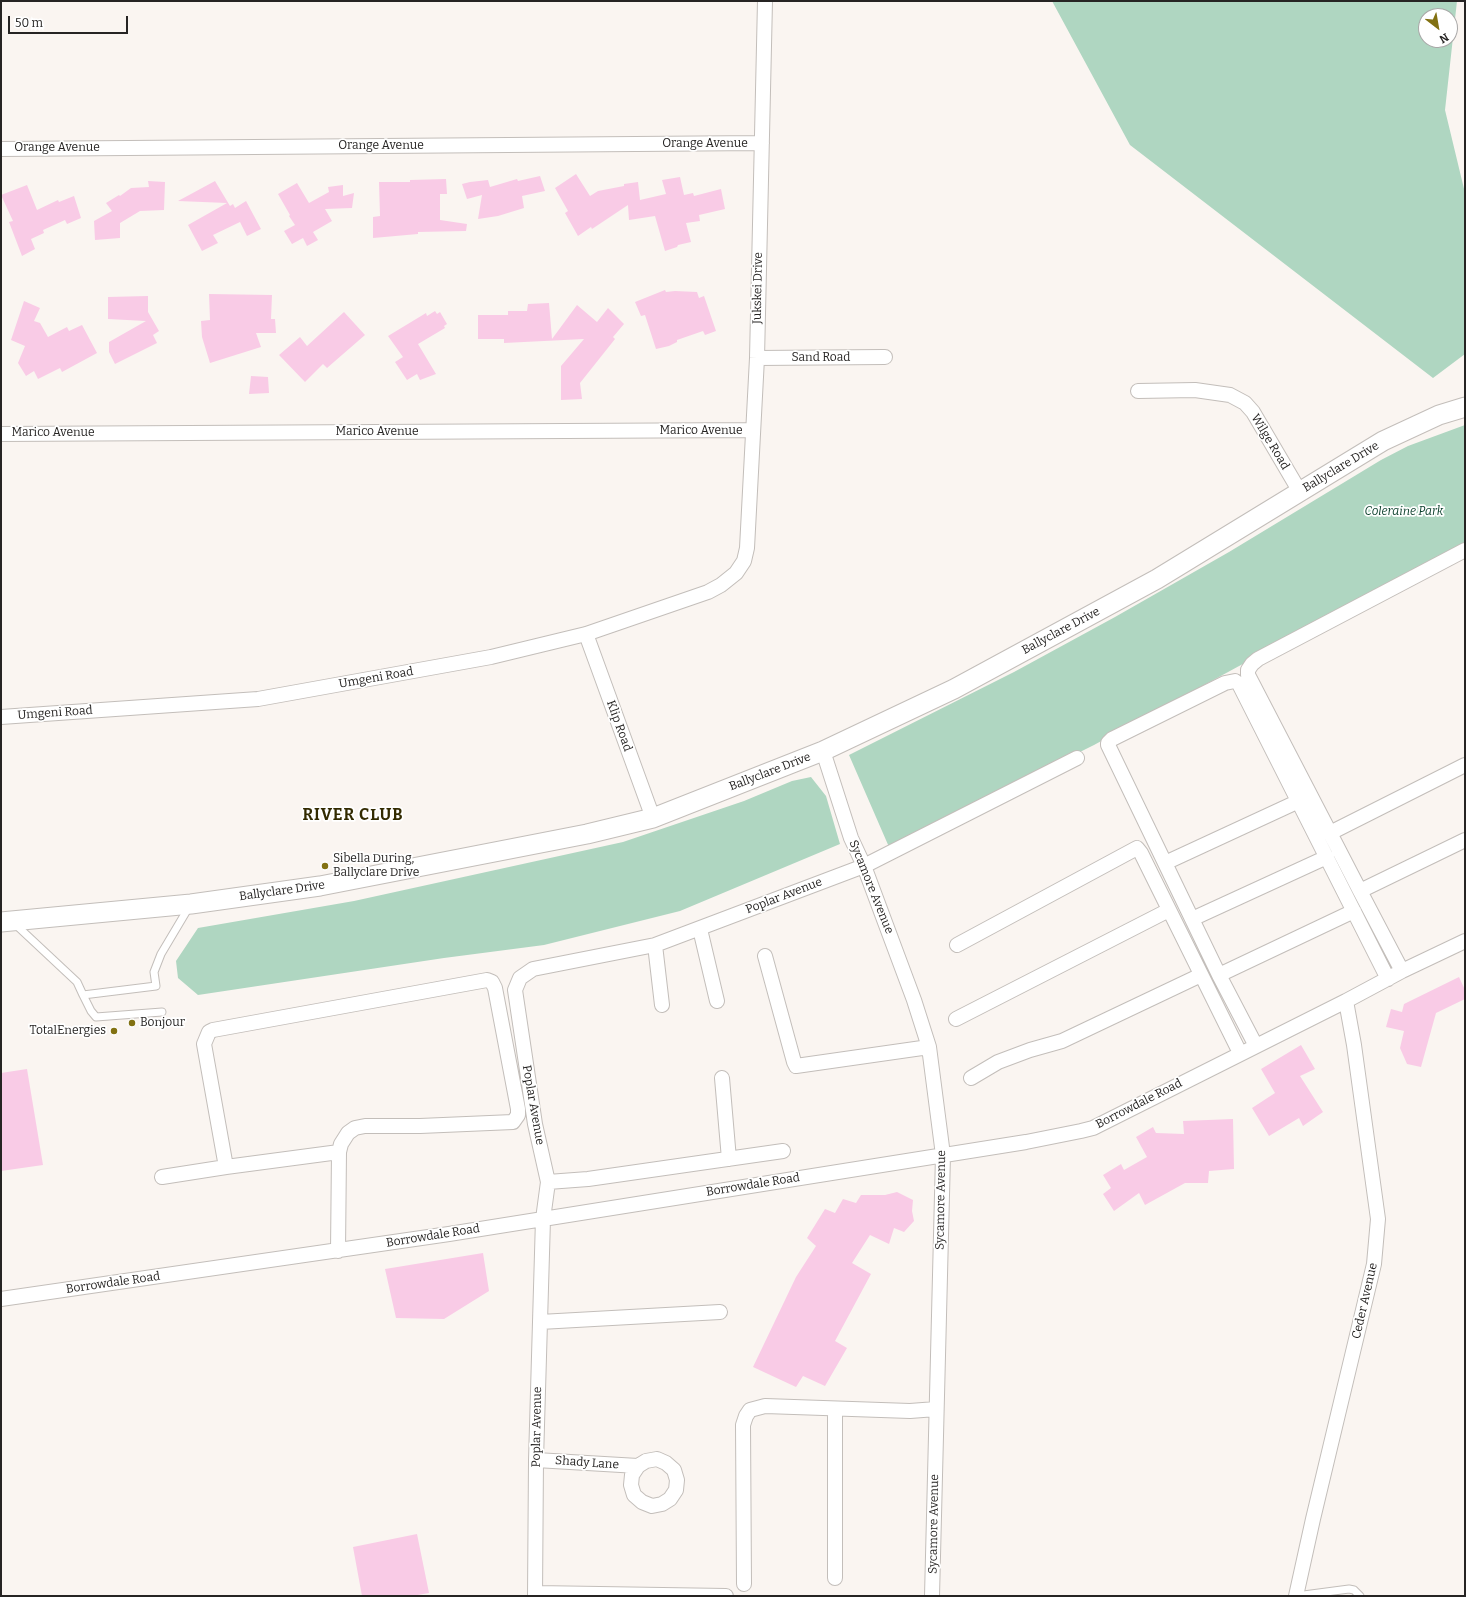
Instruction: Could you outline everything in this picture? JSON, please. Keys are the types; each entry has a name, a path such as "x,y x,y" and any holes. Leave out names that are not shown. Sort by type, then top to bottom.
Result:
{"street":[{"name":"Jukskei Drive","path":"736,573 744,560 747,548 757,358 765,1"},
{"name":"Orange Avenue","path":"1,149 762,143"},
{"name":"Sand Road","path":"757,358 885,357"},
{"name":"Wilge Road","path":"1138,391 1195,390 1230,395 1244,403 1253,412 1300,492"},
{"name":"Ballyclare Drive","path":"7,922 192,904 320,886 587,834 653,818 823,752 954,689 1157,579 1383,441 1439,415 1465,407"},
{"name":"Marico Avenue","path":"1,434 753,430"},
{"path":"1402,971 1248,675 1248,670 1258,659 1465,550"},
{"name":"Umgeni Road","path":"1,717 258,699 491,657 586,634 708,592 721,585 736,573"},
{"name":"Klip Road","path":"586,634 653,818"},
{"path":"1256,1046 1219,975 1108,743 1112,739 1225,683 1235,681 1239,684 1388,979"},
{"name":"Sycamore Avenue","path":"823,752 851,838 864,866 914,1000 929,1047 943,1155 932,1596"},
{"name":"Poplar Avenue","path":"536,1595 536,1460 540,1322 543,1219 548,1182 535,1124 515,990 520,978 533,969 655,945 864,866 1077,758"},
{"path":"1330,833 1465,765"},
{"path":"1166,863 1299,801"},
{"path":"1360,891 1465,840"},
{"path":"957,945 1136,848 1141,853 1240,1053"},
{"path":"1192,919 1327,857"},
{"path":"956,1019 1169,910"},
{"path":"1219,975 1354,911"},
{"path":"700,929 717,1001"},
{"name":"Borrowdale Road","path":"1,1299 338,1251 543,1219 1026,1142 1093,1128 1346,1001 1402,971 1465,941"},
{"path":"655,945 662,1005"},
{"path":"765,956 796,1066 929,1047"},
{"path":"971,1078 998,1062 1030,1050 1062,1041 1201,975"},
{"path":"226,1167 204,1044 209,1032 213,1030 487,980 492,982 495,988 518,1115 513,1122 420,1126 365,1126 355,1128 348,1133 341,1144 339,1152 338,1251"},
{"name":"Ceder Avenue","path":"1296,1596 1374,1264 1378,1219 1354,1045 1346,1001"},
{"path":"722,1078 729,1158"},
{"path":"548,1182 588,1179 783,1151"},
{"path":"162,1178 226,1167 339,1152"},
{"path":"540,1322 720,1312"},
{"path":"744,1584 743,1425 750,1410 765,1406 910,1411 936,1409"},
{"path":"835,1409 835,1578"},
{"name":"Shady Lane","path":"536,1460 638,1466"},
{"path":"536,1595 726,1596"}],"lane":[{"path":"84,995 156,986 154,972 161,954 192,904"},
{"path":"7,922 76,982 91,1011 96,1017 162,1012"},
{"path":"1296,1596 1349,1589 1354,1590 1360,1596"}],"green space":[{"path":"1052,1 1457,1 1456,8 1418,8 1418,48 1452,48 1445,110 1465,193 1465,354 1433,378 1130,145"},
{"name":"Coleraine Park","path":"1465,425 1465,543 1094,745 889,847 849,755 1014,672 1115,617 1229,552 1381,460 1408,446"},
{"path":"811,777 826,796 840,844 680,911 544,945 444,958 198,995 178,978 176,961 198,928 354,901 623,842 744,801 792,781"}],"building":[{"path":"576,174 590,196 598,191 638,182 640,200 666,194 662,180 680,177 684,195 693,193 694,196 721,189 725,209 699,215 700,221 686,223 691,242 678,245 677,247 665,251 655,216 629,220 628,205 592,229 591,227 578,236 565,213 568,211 555,188"},
{"path":"540,176 545,191 522,196 524,208 498,216 478,219 482,195 467,199 462,184 488,180 490,187 517,179 518,181"},
{"path":"446,179 447,194 440,194 440,220 467,224 466,231 418,232 418,234 373,238 373,217 380,216 379,182 410,182 410,180"},
{"path":"148,181 165,182 164,210 140,211 120,223 120,238 95,240 94,221 112,211 106,203 119,195 120,196 131,188 149,187"},
{"path":"215,181 230,206 233,204 235,208 246,201 261,229 247,236 240,222 213,235 218,243 202,251 188,225 227,203 178,201"},
{"path":"297,183 309,203 329,192 328,187 343,185 343,196 354,193 352,208 325,209 332,221 313,232 318,240 307,246 303,238 292,244 284,231 295,225 278,194"},
{"path":"27,185 37,210 58,200 59,202 74,196 81,218 67,224 65,220 43,230 44,233 31,239 35,249 22,256 9,222 13,221 1,195"},
{"path":"665,290 666,292 697,292 699,298 704,296 716,331 705,335 703,331 677,340 677,342 669,346 656,349 645,315 641,316 635,302"},
{"path":"209,294 272,295 271,319 275,319 276,333 256,333 261,347 210,363 202,337 201,321 210,320"},
{"path":"148,296 148,312 159,331 153,335 157,343 115,364 109,352 109,342 146,321 108,319 108,297"},
{"path":"24,301 40,308 34,321 40,323 48,337 67,327 69,331 82,325 97,353 62,372 60,368 38,379 34,371 26,376 18,363 25,346 11,340"},
{"path":"549,303 552,339 577,305 597,322 608,308 624,324 613,337 615,339 580,383 582,399 561,400 561,366 584,339 504,343 504,339 478,339 478,315 508,315 508,311 527,311 528,304"},
{"path":"435,311 437,314 440,312 447,324 444,326 445,328 418,344 436,374 420,380 417,374 407,380 395,362 403,357 388,336 426,313 427,316"},
{"path":"344,312 365,335 327,368 323,364 305,382 279,355 300,337 307,346"},
{"path":"251,376 268,377 269,393 249,394"},
{"path":"1459,977 1465,990 1465,999 1436,1013 1421,1067 1407,1064 1400,1048 1404,1031 1386,1027 1391,1009 1402,1012 1404,1004"},
{"path":"1301,1045 1315,1069 1300,1076 1323,1112 1303,1126 1299,1118 1269,1136 1252,1108 1275,1093 1261,1069"},
{"path":"27,1069 43,1165 1,1171 1,1073"},
{"path":"1233,1119 1234,1169 1209,1171 1208,1183 1185,1183 1145,1205 1139,1193 1114,1211 1103,1194 1111,1188 1103,1175 1121,1164 1124,1170 1147,1157 1136,1137 1153,1127 1156,1133 1184,1134 1183,1121"},
{"path":"897,1192 913,1200 912,1211 914,1221 904,1232 894,1228 889,1244 870,1235 852,1263 871,1274 835,1341 847,1348 825,1386 803,1376 796,1387 753,1367 796,1277 816,1246 807,1238 825,1209 835,1213 843,1199 856,1203 861,1195 885,1195"},
{"path":"483,1253 489,1291 444,1319 396,1318 385,1269"},
{"path":"417,1534 429,1593 412,1596 362,1596 353,1547"}],"place":[{"name":"Sibella During, Ballyclare Drive","path":"325,866"},
{"name":"Bonjour","path":"132,1023"},
{"name":"TotalEnergies","path":"114,1031"}],"district":[{"name":"RIVER CLUB","path":"353,816"}]}
